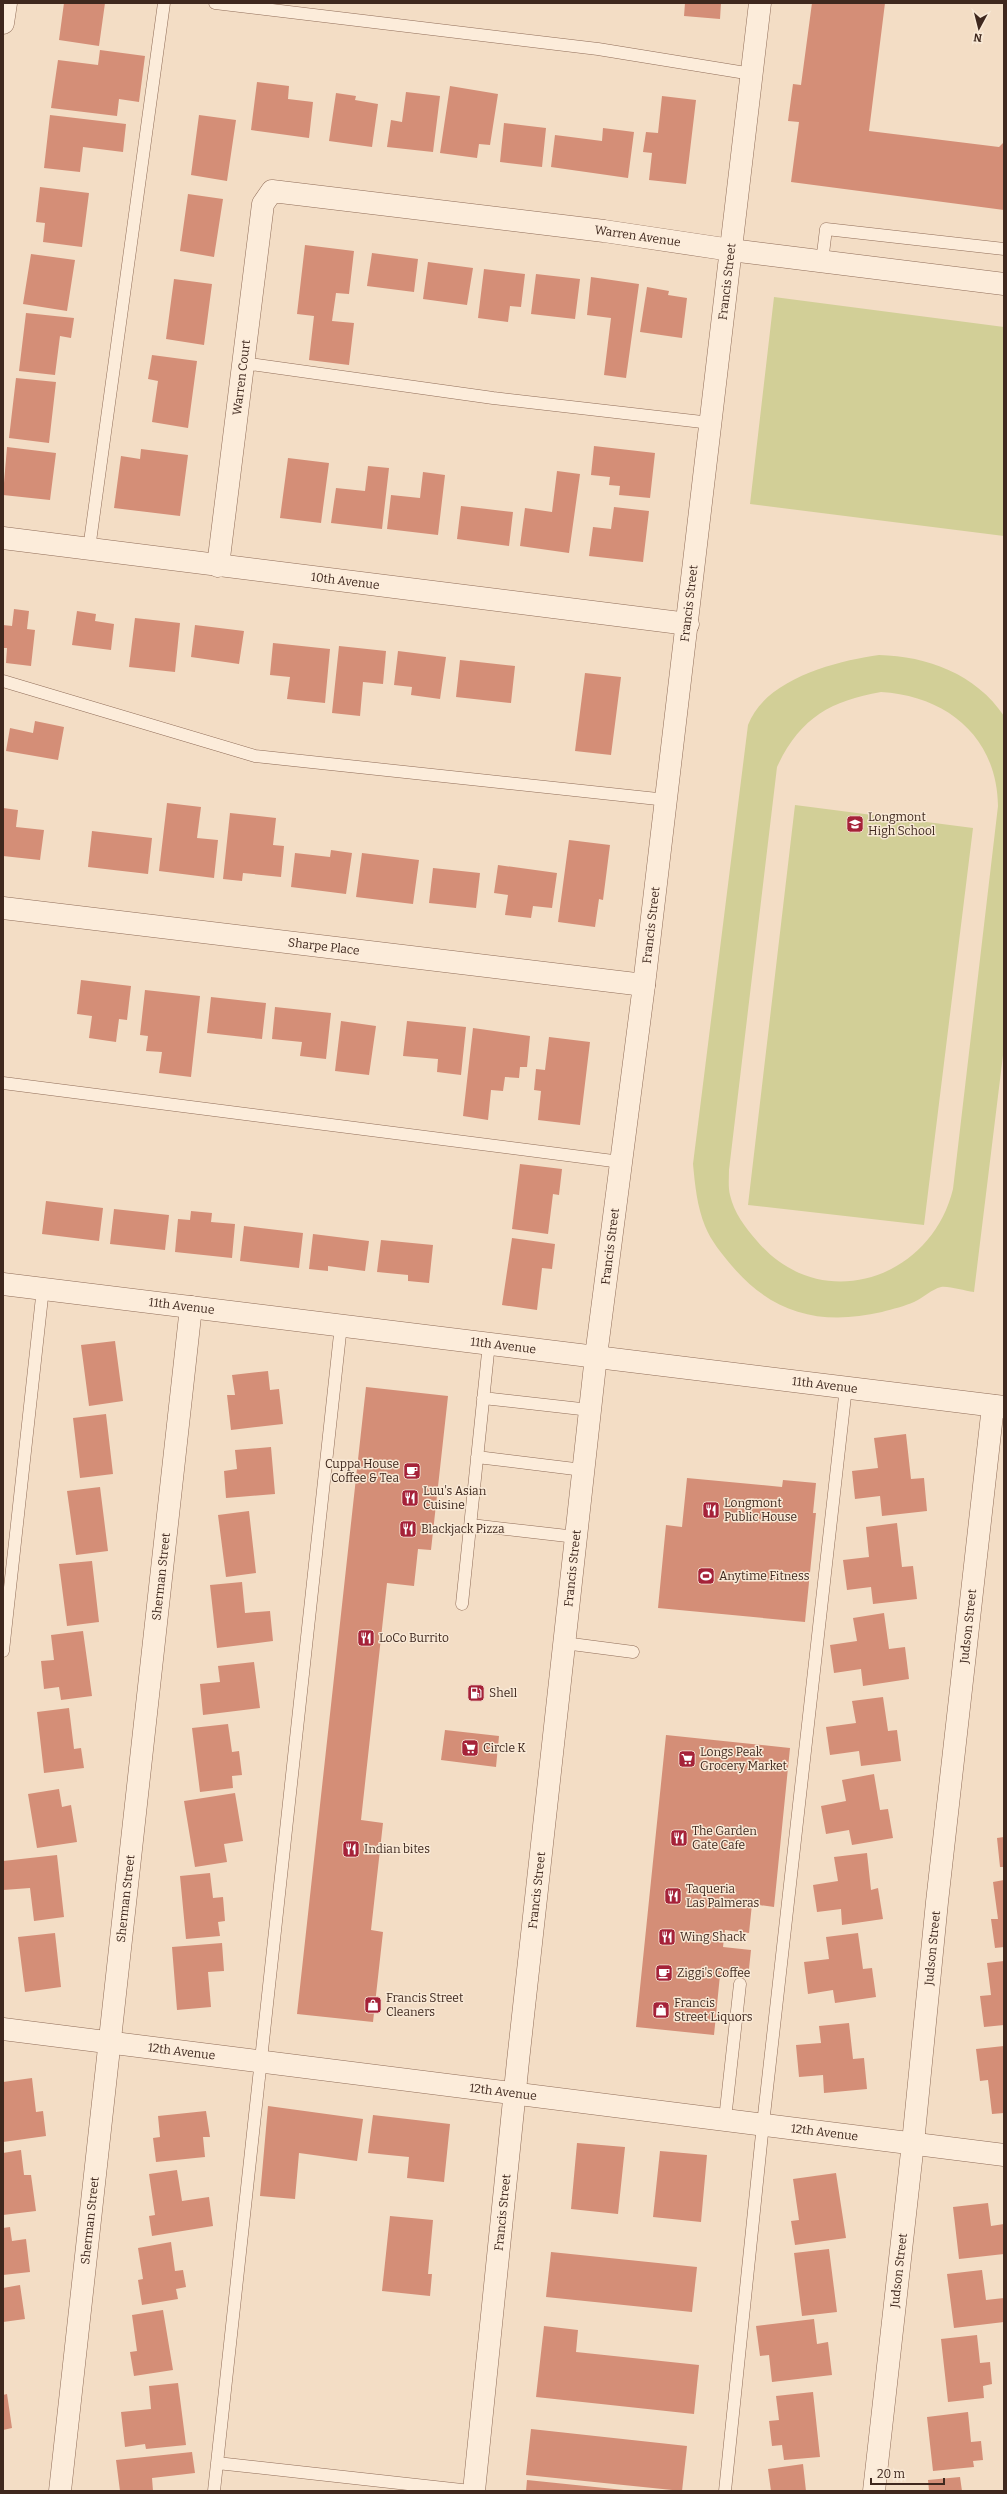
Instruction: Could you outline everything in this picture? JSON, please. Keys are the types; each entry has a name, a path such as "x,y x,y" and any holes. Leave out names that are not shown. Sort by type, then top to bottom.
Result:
{"street":[{"path":"3,23 6,3"},
{"name":"Francis Street","path":"474,2491 514,2093 596,1356 667,800 760,3"},
{"name":"Warren Avenue","path":"272,192 604,231 731,250 1004,284"},
{"name":"Warren Court","path":"218,566 263,204 272,192"},
{"name":"10th Avenue","path":"3,538 688,624"},
{"name":"Sharpe Place","path":"3,908 644,985"},
{"name":"11th Avenue","path":"3,1284 999,1406"},
{"name":"Sherman Street","path":"60,2491 111,2042 191,1307"},
{"name":"Judson Street","path":"874,2491 913,2143 937,1902 999,1406"},
{"name":"12th Avenue","path":"3,2029 1004,2155"}],"lane":[{"path":"89,549 164,3"},
{"path":"215,3 598,49 752,74"},
{"path":"822,262 826,229 1004,249"},
{"path":"243,363 493,398 711,423"},
{"path":"3,681 255,756 667,800"},
{"path":"3,1083 621,1162"},
{"path":"3,1651 43,1288"},
{"path":"214,2491 341,1325"},
{"path":"462,1604 490,1343"},
{"path":"725,2491 763,2124 846,1387"},
{"path":"483,1398 590,1410"},
{"path":"477,1457 583,1470"},
{"path":"471,1525 576,1537"},
{"path":"564,1643 633,1652"},
{"path":"725,2119 740,1984"},
{"path":"217,2463 471,2491"}],"shaded area":[{"path":"774,297 1004,327 1004,536 750,504"},
{"path":"879,655 897,656 915,659 949,670 979,689 993,701 1004,716 1004,1047 974,1292 941,1287 914,1302 882,1312 860,1316 819,1316 800,1312 781,1305 764,1295 732,1266 707,1232 698,1203 693,1164 748,725 757,709 770,696 786,684 823,668","holes":["881,692 905,695 927,702 947,712 964,725 978,741 989,760 995,781 998,806 953,1189 941,1220 922,1246 898,1265 870,1277 841,1282 811,1277 783,1264 757,1241 744,1225 734,1208 729,1192 729,1170 777,767 786,750 796,736 818,714 846,701"]},
{"path":"795,805 973,828 924,1225 748,1205"}],"building":[{"path":"64,3 105,3 99,46 59,40"},
{"path":"685,3 721,3 720,19 684,16"},
{"path":"812,3 885,3 869,131 999,147 1004,142 1004,210 791,182 799,122 788,121 793,84 801,85"},
{"path":"100,50 145,56 139,102 119,99 117,116 51,108 58,60 98,65"},
{"path":"257,82 289,86 288,99 313,102 309,138 251,130"},
{"path":"450,86 498,94 490,145 479,144 477,158 440,153"},
{"path":"406,92 440,96 433,152 387,147 391,120 402,122"},
{"path":"336,93 356,96 355,100 378,104 372,147 329,141"},
{"path":"662,96 696,100 686,184 649,180 652,153 643,152 646,132 658,133"},
{"path":"50,115 126,124 123,152 83,147 80,172 44,168"},
{"path":"199,115 236,120 227,181 191,175"},
{"path":"504,123 546,128 542,167 500,162"},
{"path":"603,128 634,132 628,178 551,167 555,135 602,141"},
{"path":"40,187 89,193 82,247 43,242 45,223 36,222"},
{"path":"188,194 223,199 214,257 180,251"},
{"path":"305,245 354,251 349,294 336,293 332,321 354,323 349,365 309,360 314,316 297,314"},
{"path":"372,253 418,259 414,292 367,286"},
{"path":"31,254 75,260 67,311 23,304"},
{"path":"428,262 473,268 467,305 423,299"},
{"path":"484,269 525,274 521,307 510,306 508,322 478,318"},
{"path":"536,274 580,279 575,319 531,314"},
{"path":"591,277 639,284 626,378 604,375 611,318 587,315"},
{"path":"174,279 212,284 204,345 166,339"},
{"path":"647,287 669,291 668,295 687,298 682,338 640,332"},
{"path":"26,313 74,318 71,338 60,336 55,375 19,371"},
{"path":"152,355 197,361 188,428 152,422 158,381 148,379"},
{"path":"16,378 56,382 49,443 9,438"},
{"path":"594,446 655,453 650,498 619,495 620,486 609,485 610,477 591,475"},
{"path":"7,447 56,453 50,500 3,495"},
{"path":"141,449 188,455 180,516 114,508 121,456 140,459"},
{"path":"288,458 329,463 321,523 280,518"},
{"path":"368,466 389,468 382,529 331,523 336,488 365,491"},
{"path":"557,471 580,474 569,553 520,546 525,508 552,512"},
{"path":"423,472 445,475 438,535 387,529 391,495 420,498"},
{"path":"461,506 513,512 509,546 457,539"},
{"path":"614,507 649,511 643,562 589,556 593,527 611,529"},
{"path":"14,609 29,611 27,629 35,630 31,666 6,663 7,648 3,648 3,625 12,626"},
{"path":"77,611 96,614 95,621 114,624 111,650 72,645"},
{"path":"135,618 180,623 175,672 129,667"},
{"path":"195,625 244,631 239,664 191,657"},
{"path":"273,643 330,649 325,703 287,699 290,677 270,675"},
{"path":"339,646 386,651 383,684 363,682 360,716 332,713"},
{"path":"398,651 446,657 440,699 411,695 412,687 394,685"},
{"path":"460,660 515,666 511,703 456,697"},
{"path":"585,673 621,677 611,755 575,751"},
{"path":"35,721 64,727 58,760 6,751 10,728 33,733"},
{"path":"167,803 201,807 197,838 218,840 214,878 159,871"},
{"path":"3,808 18,810 16,827 44,830 40,860 3,856"},
{"path":"230,813 276,818 273,845 284,846 281,877 243,873 242,881 223,879"},
{"path":"92,831 152,838 148,874 88,867"},
{"path":"569,840 610,845 603,900 599,899 595,927 558,922"},
{"path":"331,850 352,853 346,894 291,887 295,853 330,857"},
{"path":"362,853 419,860 413,904 356,897"},
{"path":"498,865 557,873 552,908 533,906 531,918 505,915 508,895 494,893"},
{"path":"433,868 480,873 476,908 429,903"},
{"path":"81,980 131,986 127,1020 119,1019 116,1042 89,1038 92,1016 77,1014"},
{"path":"145,990 200,996 191,1077 159,1073 162,1052 146,1051 148,1036 140,1035"},
{"path":"211,997 266,1003 262,1039 207,1033"},
{"path":"275,1007 331,1013 326,1059 300,1056 302,1042 272,1039"},
{"path":"341,1021 376,1026 369,1075 335,1071"},
{"path":"407,1021 466,1027 461,1075 437,1072 438,1059 403,1056"},
{"path":"473,1028 530,1036 527,1067 520,1067 519,1078 505,1077 503,1091 491,1090 488,1120 463,1116"},
{"path":"549,1037 590,1042 580,1125 538,1120 541,1091 534,1090 536,1069 545,1070"},
{"path":"520,1164 562,1169 559,1195 553,1194 548,1234 512,1229"},
{"path":"46,1201 103,1208 99,1241 42,1234"},
{"path":"114,1209 169,1215 165,1250 110,1244"},
{"path":"191,1211 212,1213 211,1222 235,1224 232,1258 175,1252 178,1219 190,1220"},
{"path":"244,1226 303,1233 299,1268 240,1261"},
{"path":"313,1234 369,1241 365,1271 328,1266 328,1271 309,1269"},
{"path":"512,1238 555,1244 552,1269 542,1268 537,1310 502,1305"},
{"path":"381,1240 433,1245 429,1283 408,1281 408,1275 377,1272"},
{"path":"115,1341 123,1401 89,1406 81,1345"},
{"path":"268,1371 270,1390 279,1389 283,1424 231,1430 227,1395 235,1395 232,1375"},
{"path":"366,1387 448,1396 431,1550 418,1549 414,1586 387,1583 361,1820 383,1823 371,1930 383,1932 373,2022 297,2014"},
{"path":"106,1414 113,1474 80,1478 73,1418"},
{"path":"906,1434 911,1479 924,1478 927,1511 882,1516 880,1496 855,1499 852,1471 878,1468 874,1438"},
{"path":"271,1447 275,1494 226,1498 224,1471 237,1469 235,1450"},
{"path":"687,1478 782,1487 783,1480 816,1483 813,1513 816,1513 805,1622 658,1608 666,1525 682,1527"},
{"path":"100,1487 108,1551 76,1555 67,1491"},
{"path":"249,1511 256,1573 226,1577 218,1515"},
{"path":"897,1523 902,1567 913,1566 917,1599 873,1604 871,1587 847,1590 843,1560 869,1557 866,1527"},
{"path":"92,1561 99,1622 67,1626 59,1564"},
{"path":"242,1582 245,1613 270,1611 273,1641 217,1648 210,1585"},
{"path":"884,1613 889,1649 905,1647 909,1679 863,1686 861,1669 834,1673 830,1645 857,1641 853,1618"},
{"path":"83,1631 92,1696 61,1700 59,1687 44,1689 41,1661 54,1660 51,1635"},
{"path":"254,1662 260,1708 203,1715 200,1684 220,1682 218,1666"},
{"path":"883,1697 888,1731 897,1730 901,1761 861,1766 859,1751 830,1755 826,1727 856,1723 852,1701"},
{"path":"69,1708 74,1749 81,1748 84,1768 44,1773 37,1712"},
{"path":"228,1724 232,1752 239,1751 242,1775 232,1776 233,1788 200,1792 192,1728"},
{"name":"Circle K","path":"445,1730 499,1736 496,1767 441,1760"},
{"path":"666,1735 790,1748 774,1907 752,1904 749,1933 725,1930 723,1947 751,1950 748,1978 720,1975 714,2035 636,2027"},
{"path":"874,1774 880,1810 888,1809 893,1838 852,1845 849,1830 826,1834 821,1806 846,1801 842,1780"},
{"path":"59,1789 62,1807 71,1805 77,1842 37,1848 28,1794"},
{"path":"235,1793 243,1841 224,1844 227,1862 195,1867 184,1801"},
{"path":"1004,1837 1004,1867 1000,1867 997,1838"},
{"path":"867,1853 871,1890 878,1888 883,1919 842,1925 841,1909 817,1912 813,1885 838,1881 834,1857"},
{"path":"57,1855 64,1917 34,1921 30,1888 3,1890 3,1861"},
{"path":"210,1873 213,1898 223,1897 225,1921 218,1922 220,1936 186,1939 180,1876"},
{"path":"1004,1880 1004,1947 995,1948 991,1919 998,1919 993,1882"},
{"path":"55,1933 61,1987 25,1992 18,1937"},
{"path":"858,1933 863,1969 872,1968 876,1997 835,2003 833,1990 808,1994 804,1962 829,1959 826,1937"},
{"path":"222,1943 224,1971 208,1972 211,2007 177,2010 172,1947"},
{"path":"1004,1961 1004,2025 984,2027 980,1996 991,1995 987,1963"},
{"path":"849,2023 853,2059 864,2058 867,2089 824,2093 823,2075 799,2077 796,2045 821,2043 819,2026"},
{"path":"1004,2046 1004,2113 992,2114 988,2080 980,2081 976,2049"},
{"path":"32,2078 36,2112 43,2111 46,2136 3,2142 3,2082"},
{"path":"268,2106 363,2119 357,2161 299,2153 295,2199 260,2196"},
{"path":"206,2111 210,2137 203,2137 205,2157 156,2162 153,2138 160,2137 158,2116"},
{"path":"373,2115 450,2124 444,2182 407,2178 409,2157 368,2153"},
{"path":"577,2143 625,2147 618,2214 571,2209"},
{"path":"21,2150 24,2175 31,2175 36,2211 3,2215 3,2153"},
{"path":"660,2151 707,2155 701,2222 653,2217"},
{"path":"177,2170 182,2201 209,2197 213,2226 152,2236 149,2216 155,2215 149,2174"},
{"path":"836,2173 846,2238 795,2245 791,2221 799,2220 793,2179"},
{"path":"988,2203 991,2226 1004,2224 1004,2254 959,2259 953,2207"},
{"path":"390,2216 433,2220 428,2274 432,2274 430,2296 382,2291"},
{"path":"10,2227 12,2241 26,2239 30,2272 3,2275 3,2228"},
{"path":"171,2242 175,2271 183,2270 186,2287 176,2289 178,2299 142,2305 138,2280 143,2279 138,2248"},
{"path":"829,2249 837,2312 802,2316 794,2253"},
{"path":"551,2252 697,2267 692,2312 546,2297"},
{"path":"982,2270 986,2300 1004,2298 1004,2322 954,2328 947,2274"},
{"path":"20,2285 25,2319 3,2322 3,2288"},
{"path":"163,2310 173,2370 134,2376 130,2352 137,2351 132,2315"},
{"path":"814,2319 817,2344 828,2342 832,2375 772,2382 769,2355 760,2356 756,2326"},
{"path":"544,2326 578,2330 576,2352 699,2365 694,2414 536,2397"},
{"path":"977,2335 980,2363 990,2362 992,2384 983,2386 984,2398 948,2402 941,2339"},
{"path":"178,2383 186,2445 146,2449 145,2444 125,2447 121,2412 151,2409 149,2386"},
{"path":"813,2392 820,2457 784,2460 782,2445 772,2446 769,2421 779,2420 776,2396"},
{"path":"7,2394 12,2428 3,2430 3,2395"},
{"path":"968,2412 971,2442 981,2441 983,2460 973,2461 974,2467 933,2471 927,2417"},
{"path":"531,2429 687,2446 682,2491 526,2475"},
{"path":"192,2452 195,2473 152,2478 153,2491 120,2491 116,2460"},
{"path":"803,2464 806,2491 771,2491 768,2469"},
{"path":"960,2477 962,2491 929,2491 928,2480"},
{"path":"527,2480 624,2490 624,2491 526,2491"}],"place":[{"name":"Longmont High School","path":"855,824"},
{"name":"Cuppa House Coffee & Tea","path":"412,1471"},
{"name":"Luu's Asian Cuisine","path":"410,1498"},
{"name":"Longmont Public House","path":"711,1510"},
{"name":"Blackjack Pizza","path":"408,1529"},
{"name":"Anytime Fitness","path":"706,1576"},
{"name":"LoCo Burrito","path":"366,1638"},
{"name":"Shell","path":"476,1693"},
{"name":"Circle K","path":"470,1748"},
{"name":"Longs Peak Grocery Market","path":"687,1759"},
{"name":"The Garden Gate Cafe","path":"679,1838"},
{"name":"Indian bites","path":"351,1849"},
{"name":"Taqueria Las Palmeras","path":"673,1896"},
{"name":"Wing Shack","path":"667,1937"},
{"name":"Ziggi's Coffee","path":"664,1973"},
{"name":"Francis Street Cleaners","path":"373,2005"},
{"name":"Francis Street Liquors","path":"661,2010"}]}
